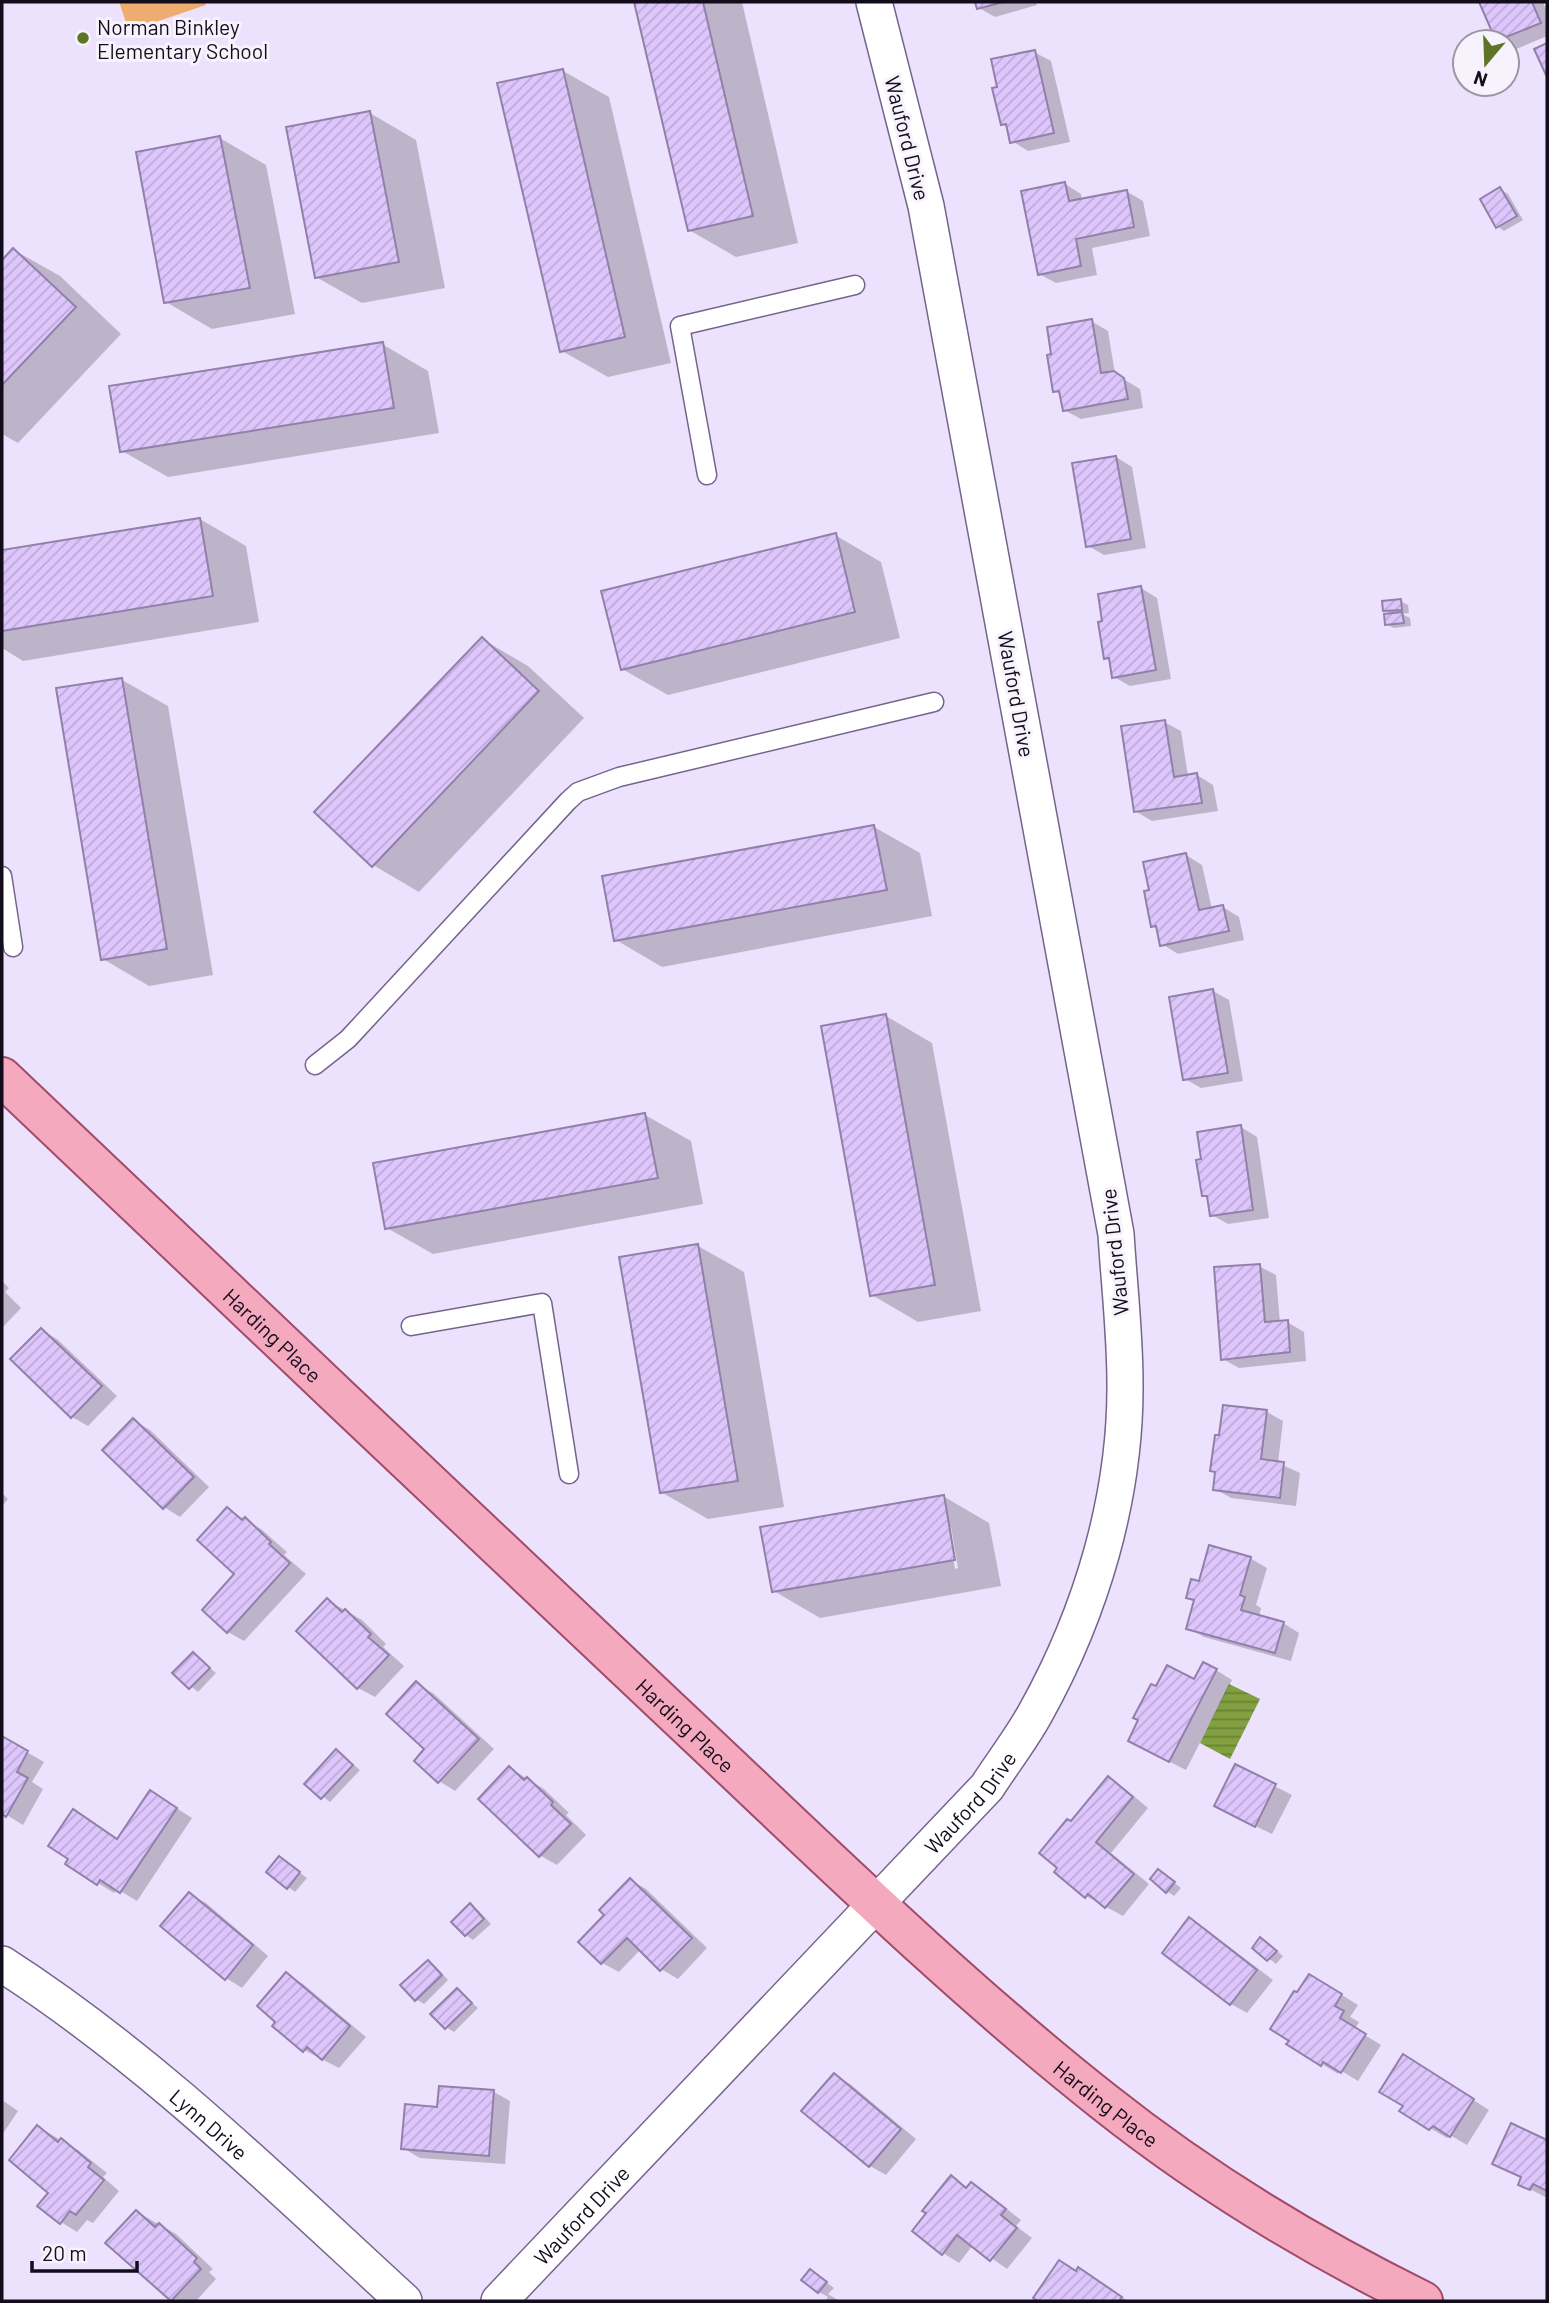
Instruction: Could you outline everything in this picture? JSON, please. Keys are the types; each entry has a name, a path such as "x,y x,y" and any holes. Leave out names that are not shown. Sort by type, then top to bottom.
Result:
{"main road":[{"name":"Harding Place","path":"2,1077 876,1903 1052,2059 1166,2148 1261,2211 1423,2301"}],"street":[{"name":"Wauford Drive","path":"499,2301 987,1787 1036,1713 1075,1634 1103,1550 1118,1476 1125,1384 1114,1220 926,206 874,2"},
{"name":"Lynn Drive","path":"2,1964 122,2049 178,2095 404,2301"}],"lane":[{"path":"707,475 680,326 855,285"},
{"path":"315,1065 348,1039 541,828 578,792 619,777 934,702"},
{"path":"2,876 13,947"},
{"path":"411,1326 542,1303 569,1474"}],"shaded area":[{"path":"119,2 205,2 206,5 129,31"},
{"path":"1229,1684 1260,1699 1230,1759 1200,1743"}],"building":[{"path":"634,2 703,2 753,216 688,231"},
{"path":"975,2 1003,2 977,9"},
{"path":"1479,2 1532,2 1541,23 1521,31 1521,28 1490,28"},
{"path":"1547,43 1547,74 1546,75 1534,49"},
{"path":"1035,50 1054,133 1010,143 1006,124 1001,125 992,88 997,87 991,59"},
{"path":"563,69 625,337 560,352 497,83"},
{"path":"370,111 399,262 315,278 286,127"},
{"path":"220,136 250,288 164,303 136,152"},
{"path":"1065,182 1069,201 1127,190 1134,227 1076,239 1081,266 1038,275 1021,191"},
{"path":"1500,187 1517,216 1496,228 1480,199"},
{"path":"13,248 76,307 2,385 2,260"},
{"path":"1092,319 1101,373 1114,371 1124,378 1128,399 1063,411 1059,391 1053,392 1047,355 1051,354 1047,327"},
{"path":"383,342 394,408 120,452 109,386"},
{"path":"1116,456 1131,539 1086,547 1072,463"},
{"path":"200,518 213,596 2,631 2,550"},
{"path":"836,533 855,612 621,670 601,591"},
{"path":"1141,586 1156,670 1112,678 1109,658 1104,659 1098,622 1102,621 1098,594"},
{"path":"1401,599 1402,610 1383,611 1382,601"},
{"path":"1402,612 1404,623 1385,625 1384,614"},
{"path":"482,637 539,691 372,867 314,812"},
{"path":"122,678 167,949 101,960 56,688"},
{"path":"1165,720 1174,777 1197,773 1202,803 1134,812 1121,726"},
{"path":"874,825 887,890 614,941 602,876"},
{"path":"1186,853 1199,910 1223,905 1229,931 1160,946 1156,926 1151,927 1144,891 1149,890 1143,862"},
{"path":"1213,989 1228,1073 1183,1080 1169,997"},
{"path":"886,1014 935,1285 870,1296 821,1026"},
{"path":"645,1113 658,1178 385,1229 373,1163"},
{"path":"1241,1125 1253,1210 1210,1216 1207,1196 1202,1196 1196,1160 1201,1159 1197,1132"},
{"path":"698,1244 738,1481 660,1493 619,1257"},
{"path":"1260,1264 1265,1322 1288,1320 1290,1352 1221,1360 1214,1267"},
{"path":"41,1328 102,1386 71,1418 10,1359"},
{"path":"1223,1405 1267,1410 1261,1459 1284,1462 1280,1498 1213,1490 1215,1472 1210,1471"},
{"path":"133,1418 194,1477 163,1509 102,1450"},
{"path":"944,1495 955,1560 772,1592 760,1527"},
{"path":"227,1507 242,1520 245,1517 290,1563 227,1633 202,1610 234,1574 197,1540"},
{"path":"1209,1545 1251,1557 1240,1595 1245,1597 1241,1610 1284,1622 1275,1653 1186,1629 1194,1600 1186,1598 1191,1579 1199,1581"},
{"path":"327,1598 342,1612 345,1609 371,1634 368,1637 389,1655 357,1689 296,1631"},
{"path":"193,1652 210,1668 189,1689 172,1673"},
{"path":"1203,1662 1217,1669 1169,1762 1128,1741 1138,1720 1133,1718 1151,1684 1156,1686 1167,1665 1194,1679"},
{"path":"416,1681 479,1739 438,1783 414,1761 424,1749 386,1714"},
{"path":"2,1736 28,1751 17,1772 28,1778 6,1817 2,1814"},
{"path":"336,1749 353,1765 321,1799 304,1784"},
{"path":"1235,1764 1276,1784 1255,1827 1214,1806"},
{"path":"509,1766 524,1780 527,1777 571,1824 539,1857 478,1799"},
{"path":"1108,1776 1133,1797 1096,1842 1134,1874 1105,1908 1088,1894 1085,1898 1054,1872 1057,1868 1039,1853 1067,1819 1071,1821"},
{"path":"150,1790 177,1808 120,1893 100,1880 97,1885 65,1864 68,1859 48,1846 73,1809 117,1839"},
{"path":"279,1856 300,1872 287,1889 266,1872"},
{"path":"1158,1869 1175,1882 1166,1893 1150,1879"},
{"path":"630,1878 692,1938 660,1971 627,1938 601,1964 578,1942 604,1915 599,1910"},
{"path":"189,1892 253,1945 225,1980 160,1926"},
{"path":"470,1903 484,1919 465,1936 451,1922"},
{"path":"1189,1917 1257,1970 1230,2005 1162,1953"},
{"path":"1260,1937 1277,1951 1267,1961 1252,1948"},
{"path":"428,1960 442,1975 415,2001 400,1985"},
{"path":"286,1972 350,2026 322,2060 307,2047 303,2052 272,2026 275,2022 257,2006"},
{"path":"1309,1974 1342,1994 1335,2006 1344,2011 1340,2018 1366,2034 1341,2073 1323,2062 1321,2066 1286,2044 1289,2041 1270,2029 1294,1991 1297,1992"},
{"path":"457,1988 472,2003 445,2029 430,2014"},
{"path":"1403,2054 1474,2099 1450,2137 1433,2126 1429,2130 1399,2111 1403,2106 1379,2092"},
{"path":"834,2073 901,2129 869,2167 801,2111"},
{"path":"439,2086 494,2090 489,2156 401,2149 405,2104 437,2107"},
{"path":"1511,2123 1547,2140 1547,2191 1533,2184 1530,2190 1518,2185 1521,2177 1492,2164"},
{"path":"37,2125 58,2142 61,2138 91,2163 88,2167 104,2180 76,2215 70,2211 60,2224 37,2206 48,2193 9,2160"},
{"path":"951,2175 966,2188 971,2182 1006,2209 1001,2215 1017,2228 990,2261 957,2235 942,2255 912,2231 926,2213 922,2211"},
{"path":"136,2210 155,2227 159,2223 197,2258 194,2262 201,2269 171,2301 105,2243"},
{"path":"1059,2260 1076,2271 1078,2267 1122,2297 1119,2301 1038,2301 1033,2298"},
{"path":"810,2269 827,2282 818,2293 801,2280"}],"place":[{"name":"Norman Binkley Elementary School","path":"83,38"}]}
